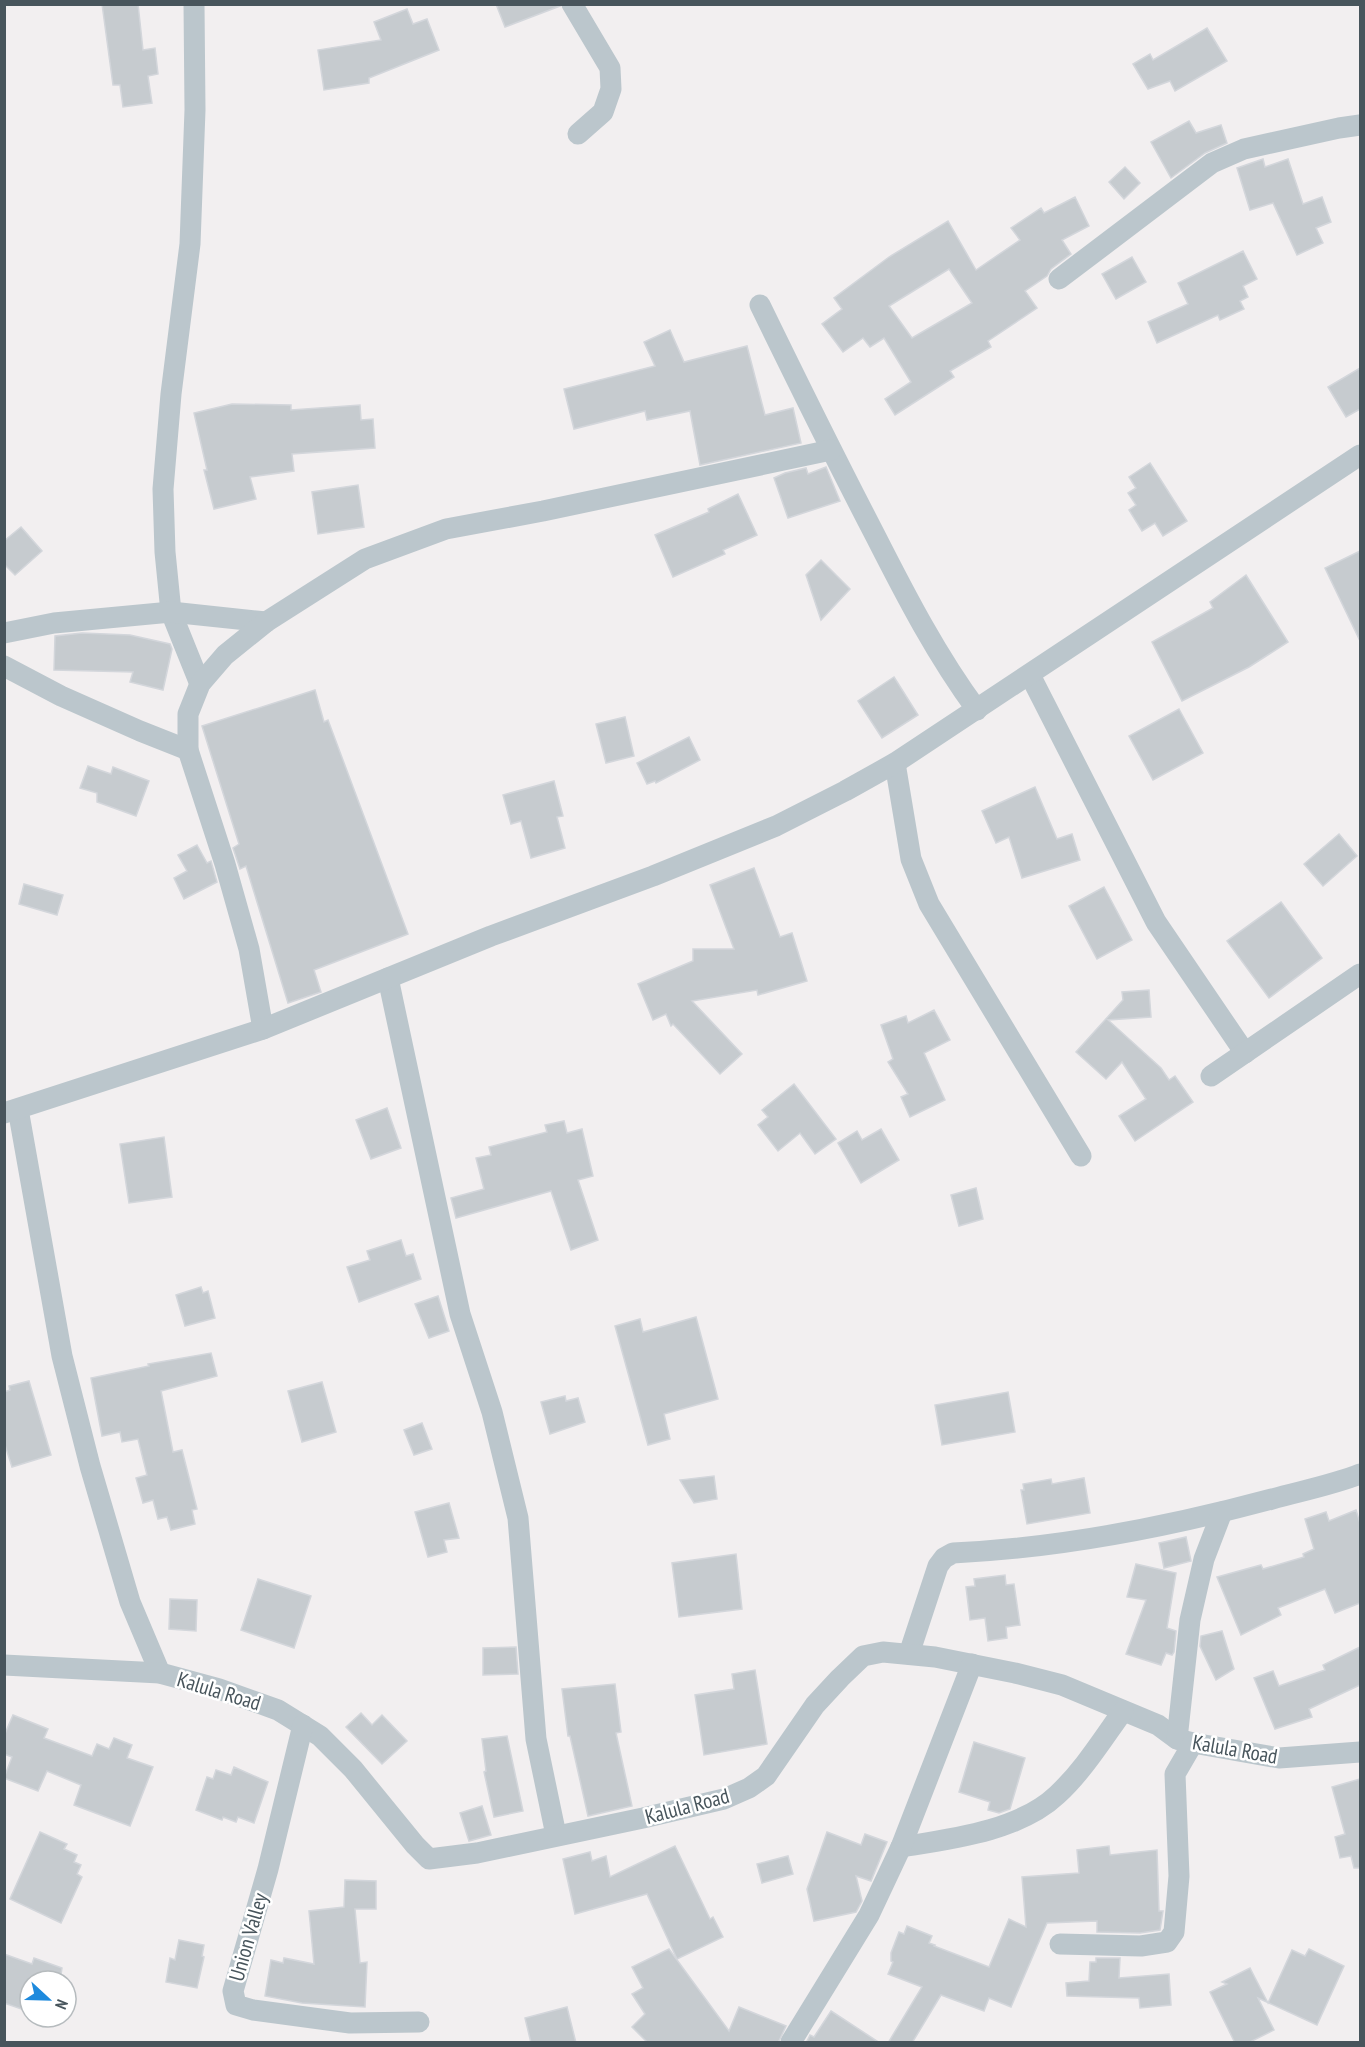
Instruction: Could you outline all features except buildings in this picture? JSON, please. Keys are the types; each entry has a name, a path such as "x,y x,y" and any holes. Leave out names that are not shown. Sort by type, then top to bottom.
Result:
{"street":[{"path":"194,4 195,110 190,244 171,394 163,489 165,552 171,612 200,684"},
{"path":"572,4 610,68 611,89 603,112 578,134"},
{"path":"1059,279 1212,163 1244,149 1360,125"},
{"path":"760,305 906,595 976,710"},
{"path":"263,1029 249,949 225,864 188,750 188,714 200,684 225,655 266,622 365,559 446,529 543,511 831,450"},
{"path":"160,1672 130,1602 90,1466 62,1356 11,1111 263,1029 491,936 664,872 776,826 895,763 1360,455"},
{"path":"4,633 54,623 171,612 266,622"},
{"path":"4,666 61,696 188,750"},
{"path":"1030,675 1156,922 1245,1053"},
{"path":"895,763 911,860 930,904 1081,1156"},
{"path":"1212,1076 1360,974"},
{"path":"388,978 460,1314 492,1412 518,1518 536,1739 556,1835"},
{"path":"909,1654 938,1566 944,1558 953,1553 1037,1546 1113,1535 1222,1512 1360,1474"},
{"path":"1060,1944 1141,1946 1167,1942 1174,1932 1179,1876 1175,1774 1185,1741 1190,1620 1204,1559 1222,1512"},
{"name":"Kalula Road","path":"4,1665 160,1672 279,1710 320,1736 352,1769 414,1845 429,1859 477,1853 724,1799 749,1788 766,1776 815,1705 862,1656 883,1652 972,1664 1062,1685 1158,1725 1185,1741 1279,1758 1360,1752"},
{"path":"791,2043 869,1916 901,1847 972,1664"},
{"path":"901,1847 993,1829 1035,1812 1057,1796 1080,1770 1123,1711"},
{"name":"Union Valley","path":"303,1725 268,1869 233,1991 236,2005 253,2010 350,2023 419,2022"}]}
